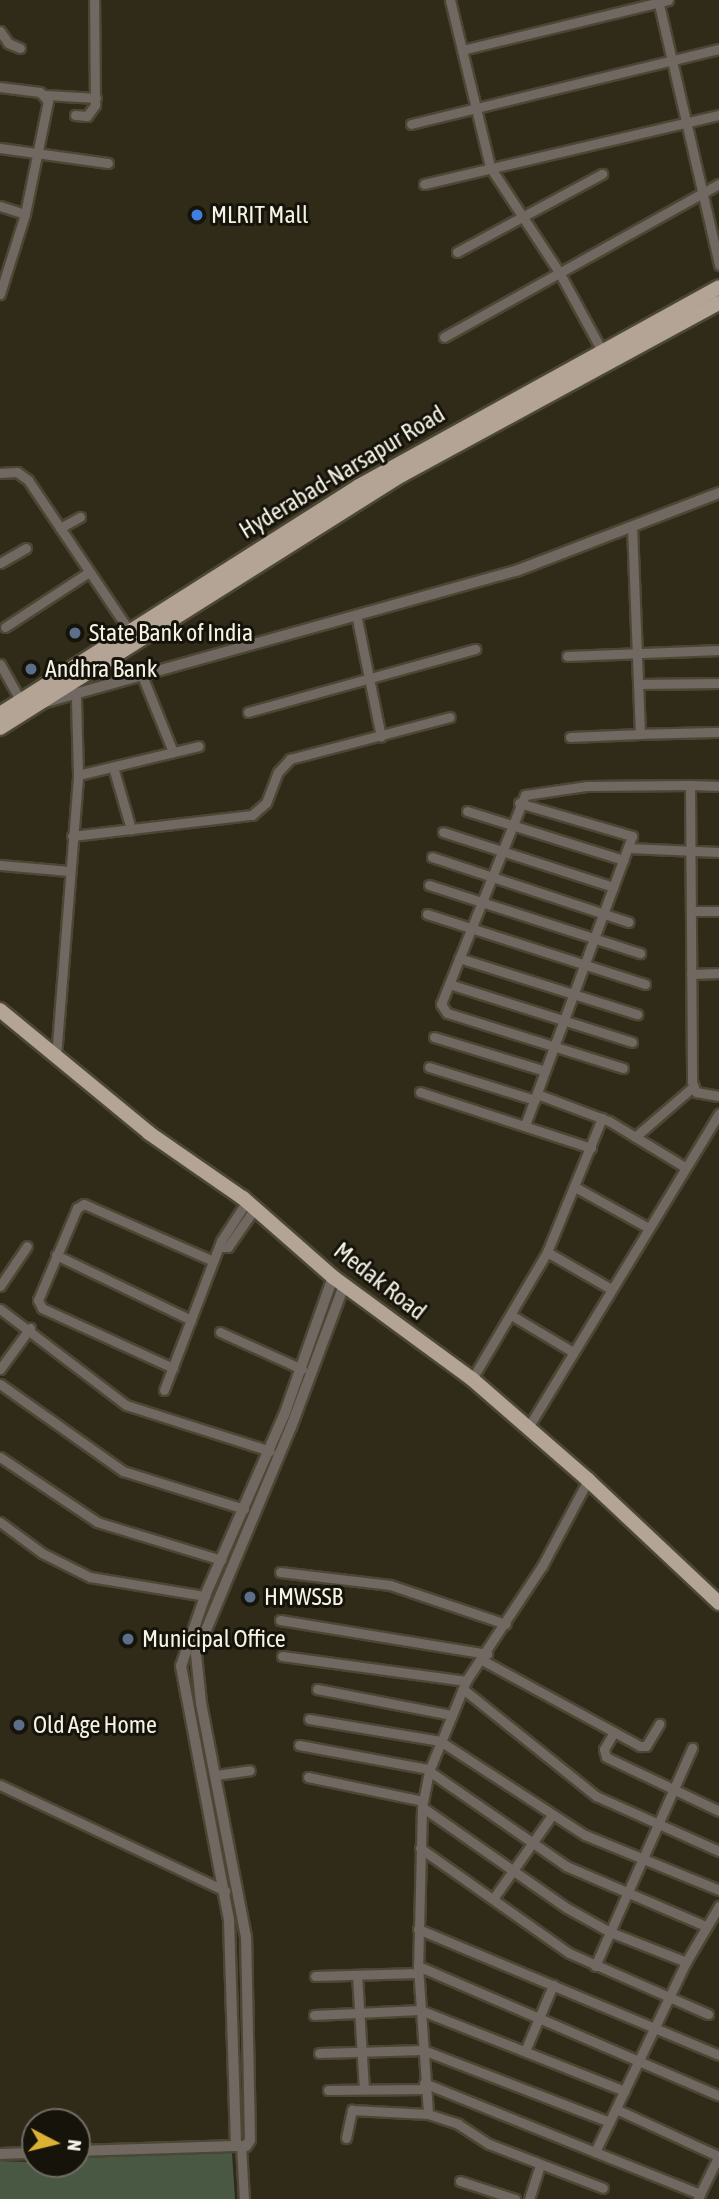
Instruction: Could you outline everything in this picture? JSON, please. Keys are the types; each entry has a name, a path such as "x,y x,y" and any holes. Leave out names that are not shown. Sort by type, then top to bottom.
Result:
{"main road":[{"name":"Hyderabad-Narsapur Road","path":"0,714 22,703 359,486 601,349 719,287"},
{"name":"Hyderabad-Narsapur Road","path":"0,728 46,702 379,489 719,303"},
{"name":"Medak Road","path":"0,1010 149,1133 251,1205 338,1281 472,1379 529,1426 719,1603"}],"street":[{"path":"75,115 93,113 96,98 94,0"},
{"path":"450,0 490,167 559,272 601,349"},
{"path":"462,50 662,1 672,61 705,192 719,265"},
{"path":"0,31 8,43 20,48"},
{"path":"411,124 719,49"},
{"path":"0,87 46,95 96,98"},
{"path":"0,294 4,266 24,214 38,153 46,95"},
{"path":"424,184 719,115"},
{"path":"0,148 108,163"},
{"path":"457,252 524,219 602,174"},
{"path":"444,337 719,184"},
{"path":"0,206 24,214"},
{"path":"0,473 23,475 130,632"},
{"path":"46,702 357,619 516,571 719,493"},
{"path":"60,528 79,516"},
{"path":"632,526 640,734"},
{"path":"0,563 26,548"},
{"path":"5,627 89,572"},
{"path":"357,619 381,737"},
{"path":"248,712 475,649"},
{"path":"567,656 719,650"},
{"path":"0,664 22,703"},
{"path":"143,678 173,752"},
{"path":"638,684 719,683"},
{"path":"56,1058 68,871 78,775 76,696"},
{"path":"72,836 252,815 266,803 278,772 290,760 450,717"},
{"path":"570,737 719,732"},
{"path":"78,775 199,746"},
{"path":"113,766 131,829"},
{"path":"690,785 693,1087"},
{"path":"623,1068 443,1012 449,984 524,795 587,786 719,786"},
{"path":"519,803 631,832 628,848 525,1126"},
{"path":"467,811 623,860"},
{"path":"443,832 613,887"},
{"path":"628,848 719,852"},
{"path":"432,857 629,922"},
{"path":"0,865 68,871"},
{"path":"429,886 640,953"},
{"path":"691,911 719,911"},
{"path":"427,914 645,984"},
{"path":"459,958 637,1014"},
{"path":"691,974 719,973"},
{"path":"449,984 632,1042"},
{"path":"435,1037 545,1071"},
{"path":"429,1066 602,1118 683,1167"},
{"path":"693,1087 719,1096"},
{"path":"635,1137 693,1087"},
{"path":"420,1092 591,1148"},
{"path":"529,1426 683,1167 719,1114"},
{"path":"472,1379 547,1252 602,1118"},
{"path":"575,1187 647,1227"},
{"path":"173,1368 38,1305 56,1255 77,1208 84,1204 213,1261"},
{"path":"164,1390 213,1261 251,1205"},
{"path":"0,1286 27,1246"},
{"path":"547,1252 611,1289"},
{"path":"56,1255 191,1320"},
{"path":"244,2199 225,1891 182,1658 220,1560 270,1451 338,1281"},
{"path":"91,2151 239,2146 250,2140 246,1937 197,1675 196,1654 291,1427 338,1281"},
{"path":"0,1309 30,1328 126,1405 270,1451"},
{"path":"512,1315 573,1352"},
{"path":"0,1369 30,1328"},
{"path":"220,1332 302,1368"},
{"path":"0,1384 123,1471 244,1509"},
{"path":"0,1457 97,1522 220,1560"},
{"path":"428,2114 418,1969 418,1929 422,1804 429,1770 464,1685 506,1624 588,1480"},
{"path":"0,1522 42,1553 90,1577 205,1597"},
{"path":"279,1572 390,1585 506,1624"},
{"path":"280,1620 307,1628 484,1657 643,1747 659,1724"},
{"path":"282,1656 464,1685 596,1796 719,1852"},
{"path":"183,1674 197,1675"},
{"path":"317,1689 451,1715"},
{"path":"309,1719 440,1741 552,1815 643,1859 719,1890"},
{"path":"614,1732 604,1755 719,1811"},
{"path":"299,1745 429,1770 531,1845 578,1872 705,1926"},
{"path":"595,1966 692,1748"},
{"path":"216,1775 250,1770"},
{"path":"308,1777 422,1804 513,1872 610,1932 686,1962"},
{"path":"0,1785 225,1891"},
{"path":"493,1899 552,1815"},
{"path":"420,1848 595,1966 708,2014"},
{"path":"595,2152 686,1962 719,1906"},
{"path":"418,1929 719,2054"},
{"path":"230,1939 246,1937"},
{"path":"315,1976 418,1969 640,2058 718,2095"},
{"path":"357,1975 364,2090"},
{"path":"525,2051 553,1985"},
{"path":"314,2015 421,2010 625,2091"},
{"path":"319,2053 423,2050 610,2122"},
{"path":"328,2090 425,2086 699,2196 719,2155 616,2109"},
{"path":"346,2138 352,2110 428,2114 458,2124 489,2144 603,2188"},
{"path":"0,2154 21,2153"},
{"path":"529,2199 540,2165"},
{"path":"460,2181 515,2199"}],"green space":[{"path":"232,2153 235,2199 0,2199 0,2161 21,2162 21,2178 91,2178 91,2158"}],"place":[{"name":"MLRIT Mall","path":"197,215"},
{"name":"State Bank of India","path":"75,633"},
{"name":"Andhra Bank","path":"31,669"},
{"name":"HMWSSB","path":"250,1597"},
{"name":"Municipal Office","path":"128,1639"},
{"name":"Old Age Home","path":"19,1725"}]}
